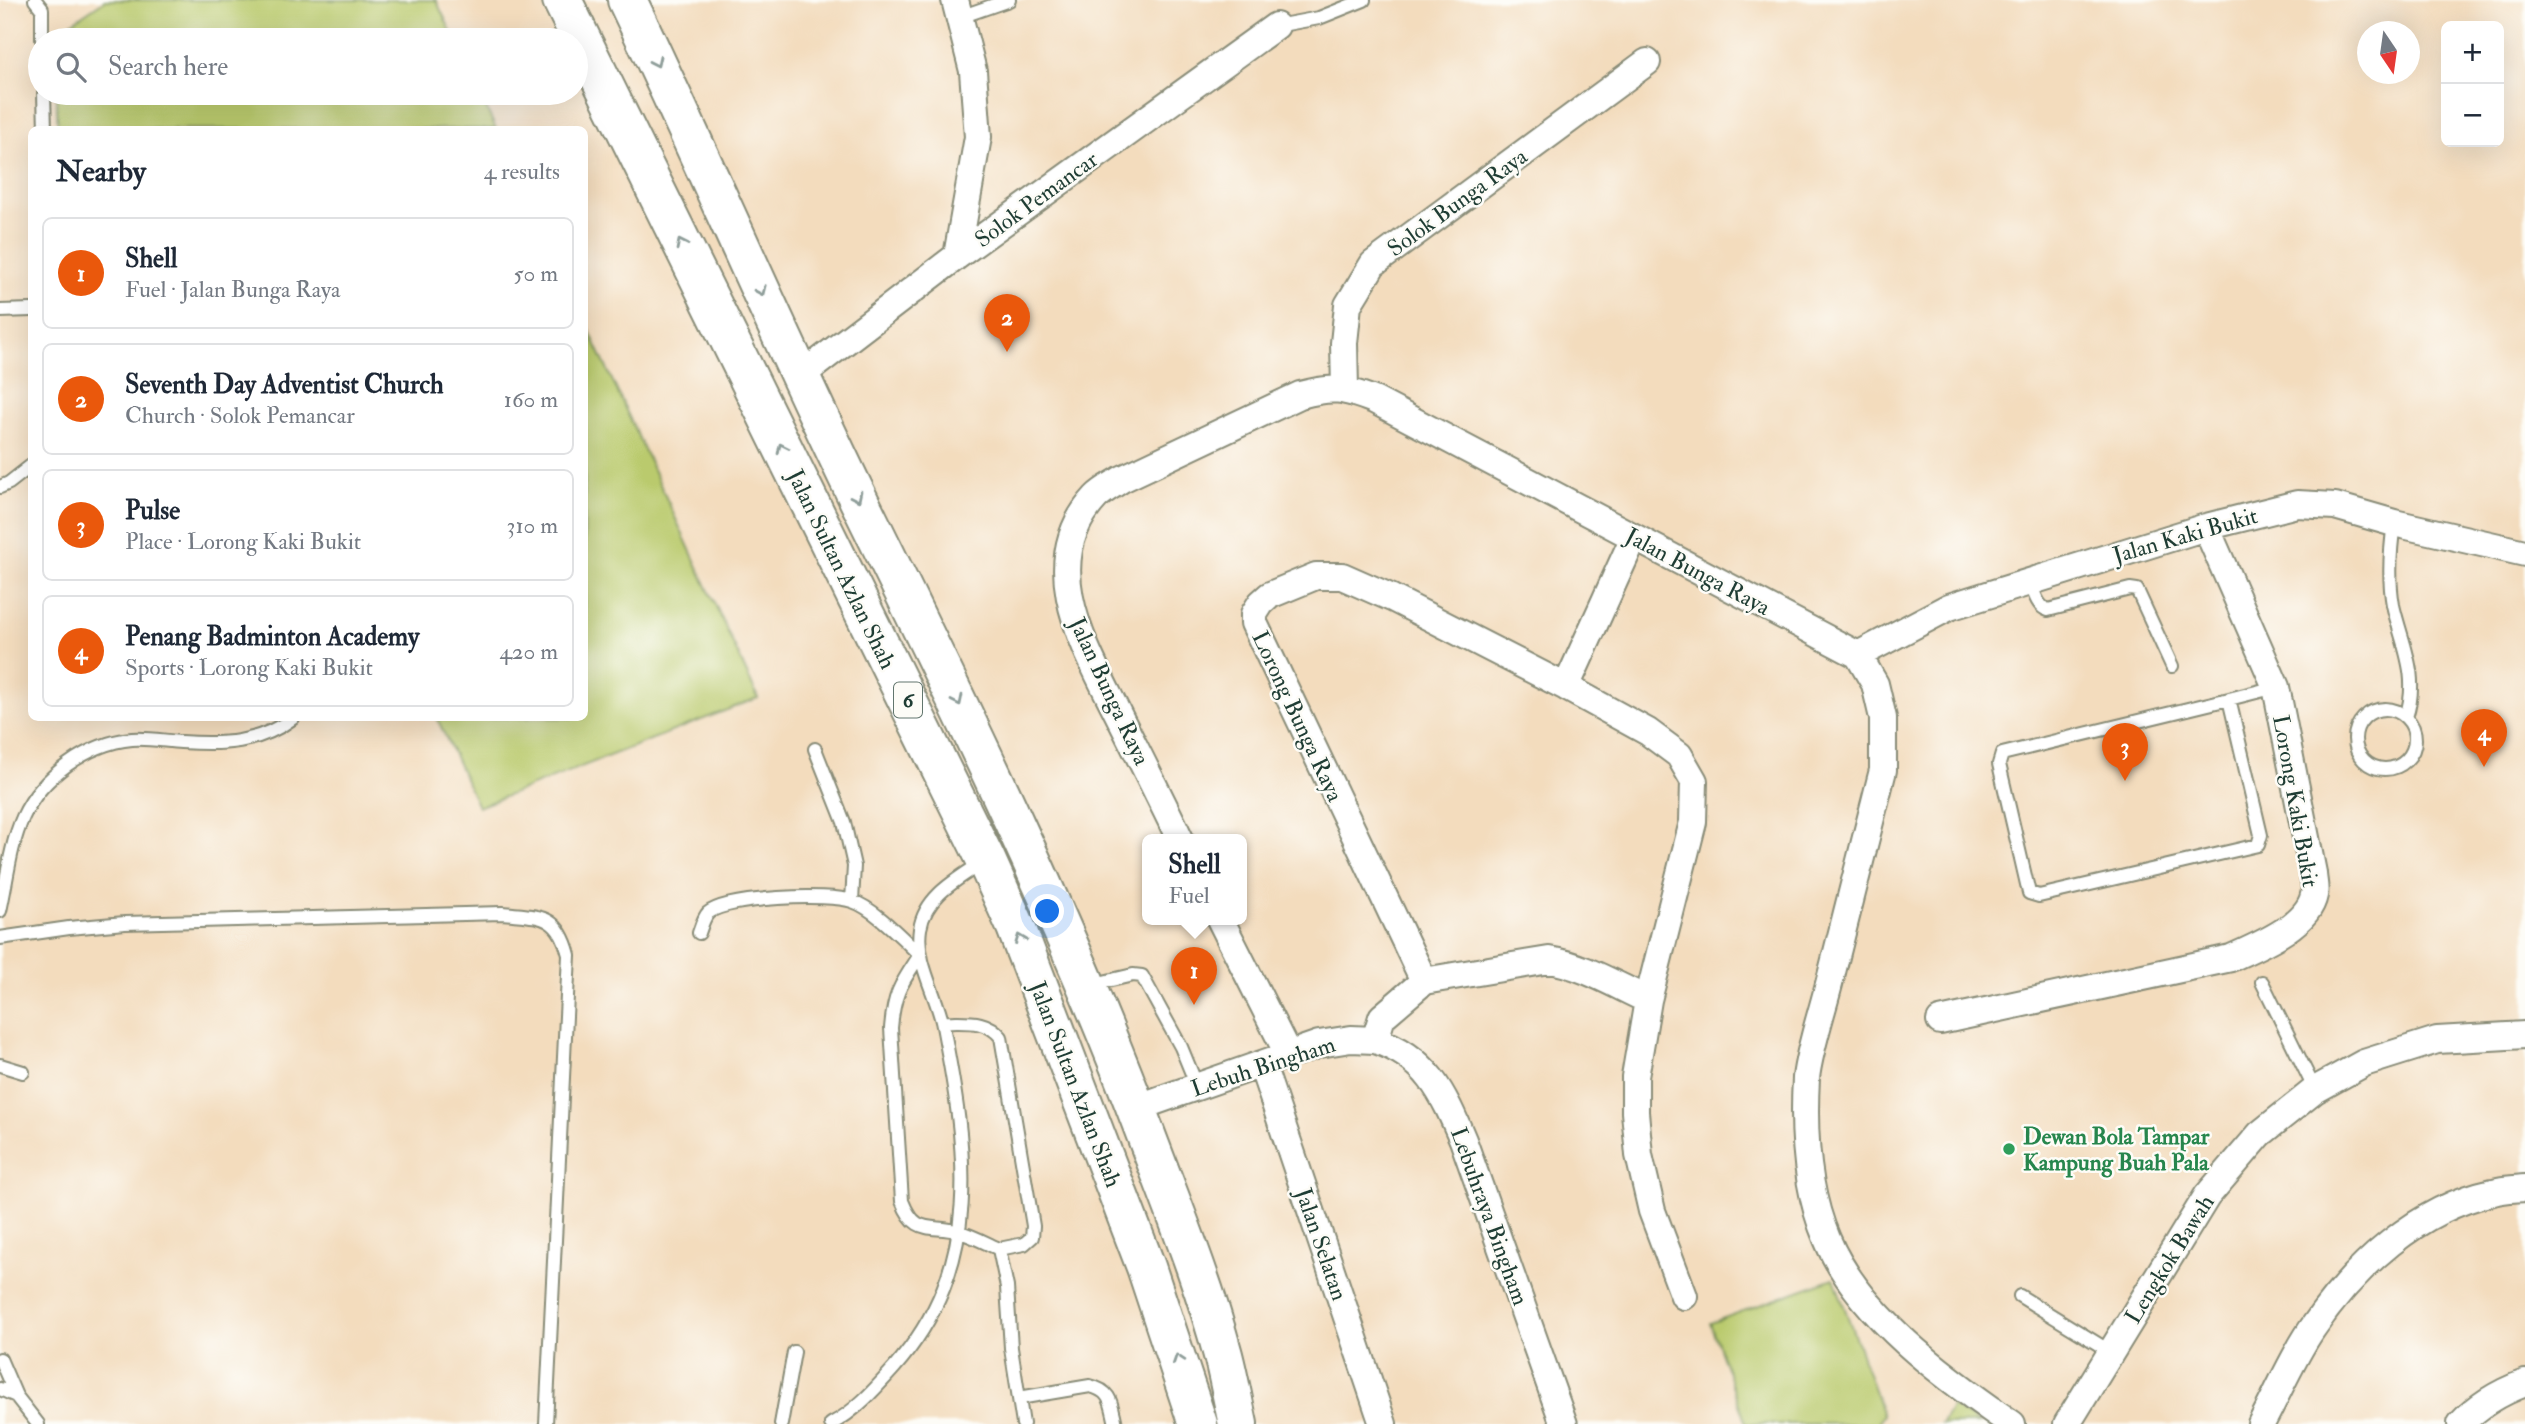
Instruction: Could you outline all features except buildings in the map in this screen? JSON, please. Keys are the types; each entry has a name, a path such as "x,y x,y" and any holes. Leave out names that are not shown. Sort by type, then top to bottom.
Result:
{"highway":[{"name":"Jalan Sultan Azlan Shah","path":"562,0 576,28"},
{"name":"Jalan Sultan Azlan Shah","path":"627,0 705,165 799,377 972,730 1046,891 1136,1108 1200,1281 1223,1356 1238,1424"},
{"name":"Jalan Sultan Azlan Shah","path":"588,53 986,860 1021,940 1146,1267 1198,1424"},
{"path":"1223,1356 1251,1404 1257,1424"}],"street":[{"path":"957,256 978,137 973,71 958,8"},
{"name":"Solok Pemancar","path":"799,377 957,256 1276,26"},
{"name":"Solok Bunga Raya","path":"1345,389 1344,343 1348,305 1373,264 1647,62"},
{"name":"Jalan Bunga Raya","path":"1178,834 1089,656 1075,622 1066,567 1072,537 1083,513 1097,495 1122,479 1300,396 1322,389 1345,389 1374,400 1858,655"},
{"name":"Jalan Kaki Bukit","path":"1858,655 1949,607 2206,527 2297,504 2335,506 2393,523 2525,553"},
{"name":"Lorong Kaki Bukit","path":"1940,1021 2231,958 2295,923 2309,909 2315,894 2313,873 2276,687 2206,527"},
{"path":"1566,687 1634,537"},
{"name":"Lorong Bunga Raya","path":"1424,981 1257,632 1254,614 1261,603 1270,595 1317,576 1342,576 1392,598 1566,687 1648,733 1679,755 1694,781 1693,822 1648,1000 1635,1077 1639,1155 1652,1211 1684,1296"},
{"path":"1858,655 1875,684 1883,718 1882,770 1807,1076 1806,1134 1811,1186 1827,1240 1848,1276 1874,1310 1945,1374 2012,1424"},
{"path":"1223,925 1288,1054"},
{"path":"1375,1040 1382,1017 1424,981 1549,960 1563,962 1648,1000"},
{"name":"Lengkok Bawah","path":"2067,1424 2207,1196 2260,1134 2315,1090 2364,1062 2437,1040 2525,1035"},
{"name":"Lebuh Bingham","path":"1136,1108 1318,1044 1351,1039 1375,1040"},
{"name":"Lebuhraya Bingham","path":"1375,1040 1392,1046 1426,1070 1446,1101 1463,1140 1564,1424"},
{"name":"Jalan Selatan","path":"1262,1065 1383,1424"},
{"path":"2261,1424 2311,1330 2367,1263 2396,1238 2461,1201 2494,1191 2525,1188"},
{"path":"2461,1424 2473,1410 2510,1388 2525,1383"}],"lane":[{"path":"35,0 42,9 43,28"},
{"path":"958,8 1009,0"},
{"path":"1276,26 1319,18 1364,0"},
{"path":"44,105 45,126"},
{"path":"0,311 28,310"},
{"path":"0,487 28,468"},
{"path":"2393,523 2389,576 2411,674 2412,698 2406,717 2415,733 2415,743 2407,760 2391,768 2372,766 2365,761 2356,745 2356,735 2364,718 2371,713 2389,709 2406,717"},
{"path":"2030,582 2043,609 2048,610 2130,589 2137,590 2172,666"},
{"path":"2229,699 2261,835 2258,845 2039,896 2029,893 1998,764 2002,754 2276,687"},
{"path":"0,911 16,836 32,800 58,773 81,756 102,746 134,739 217,744 244,741 265,735 288,721"},
{"path":"815,749 844,822 854,866 852,901"},
{"path":"831,1424 857,1406 904,1357 927,1324 949,1278 959,1232 964,1177 958,1110 943,1022 920,955 920,929 926,911 937,895 986,860"},
{"path":"699,933 707,914 729,903 790,897 852,901 880,918 920,955"},
{"path":"0,938 125,923 502,913 541,917 556,925 565,939 569,956 546,1424"},
{"path":"920,955 893,1001 891,1028 902,1201 908,1217 919,1226 959,1232 999,1249 1024,1244 1032,1237 1032,1226 1001,1037 994,1027 983,1024 943,1022"},
{"path":"1086,986 1133,975 1142,976 1181,1047 1197,1086"},
{"path":"2262,982 2315,1090"},
{"path":"0,1065 23,1073"},
{"path":"999,1249 1007,1287 1011,1348 1023,1424"},
{"path":"2020,1296 2111,1352"},
{"path":"781,1424 794,1352"},
{"path":"0,1359 16,1396 38,1424"},
{"path":"1019,1398 1090,1386 1101,1388 1110,1399 1116,1424"},
{"path":"0,1389 16,1396"}],"green space":[{"path":"105,0 436,0 449,28 64,28"},
{"path":"57,105 485,105 495,126 58,126"},
{"path":"588,328 758,698 478,807 438,721 588,721"},
{"path":"1834,1278 1883,1415 1877,1424 1746,1424 1710,1323"},
{"path":"1952,1406 1980,1424 1941,1424"}],"place":[{"name":"Seventh Day Adventist Church","path":"1007,352"},
{"name":"Penang Badminton Academy","path":"2484,767"},
{"name":"Pulse","path":"2125,781"},
{"name":"Shell","path":"1194,1005"},
{"name":"Dewan Bola Tampar Kampung Buah Pala","path":"2009,1149"}]}
